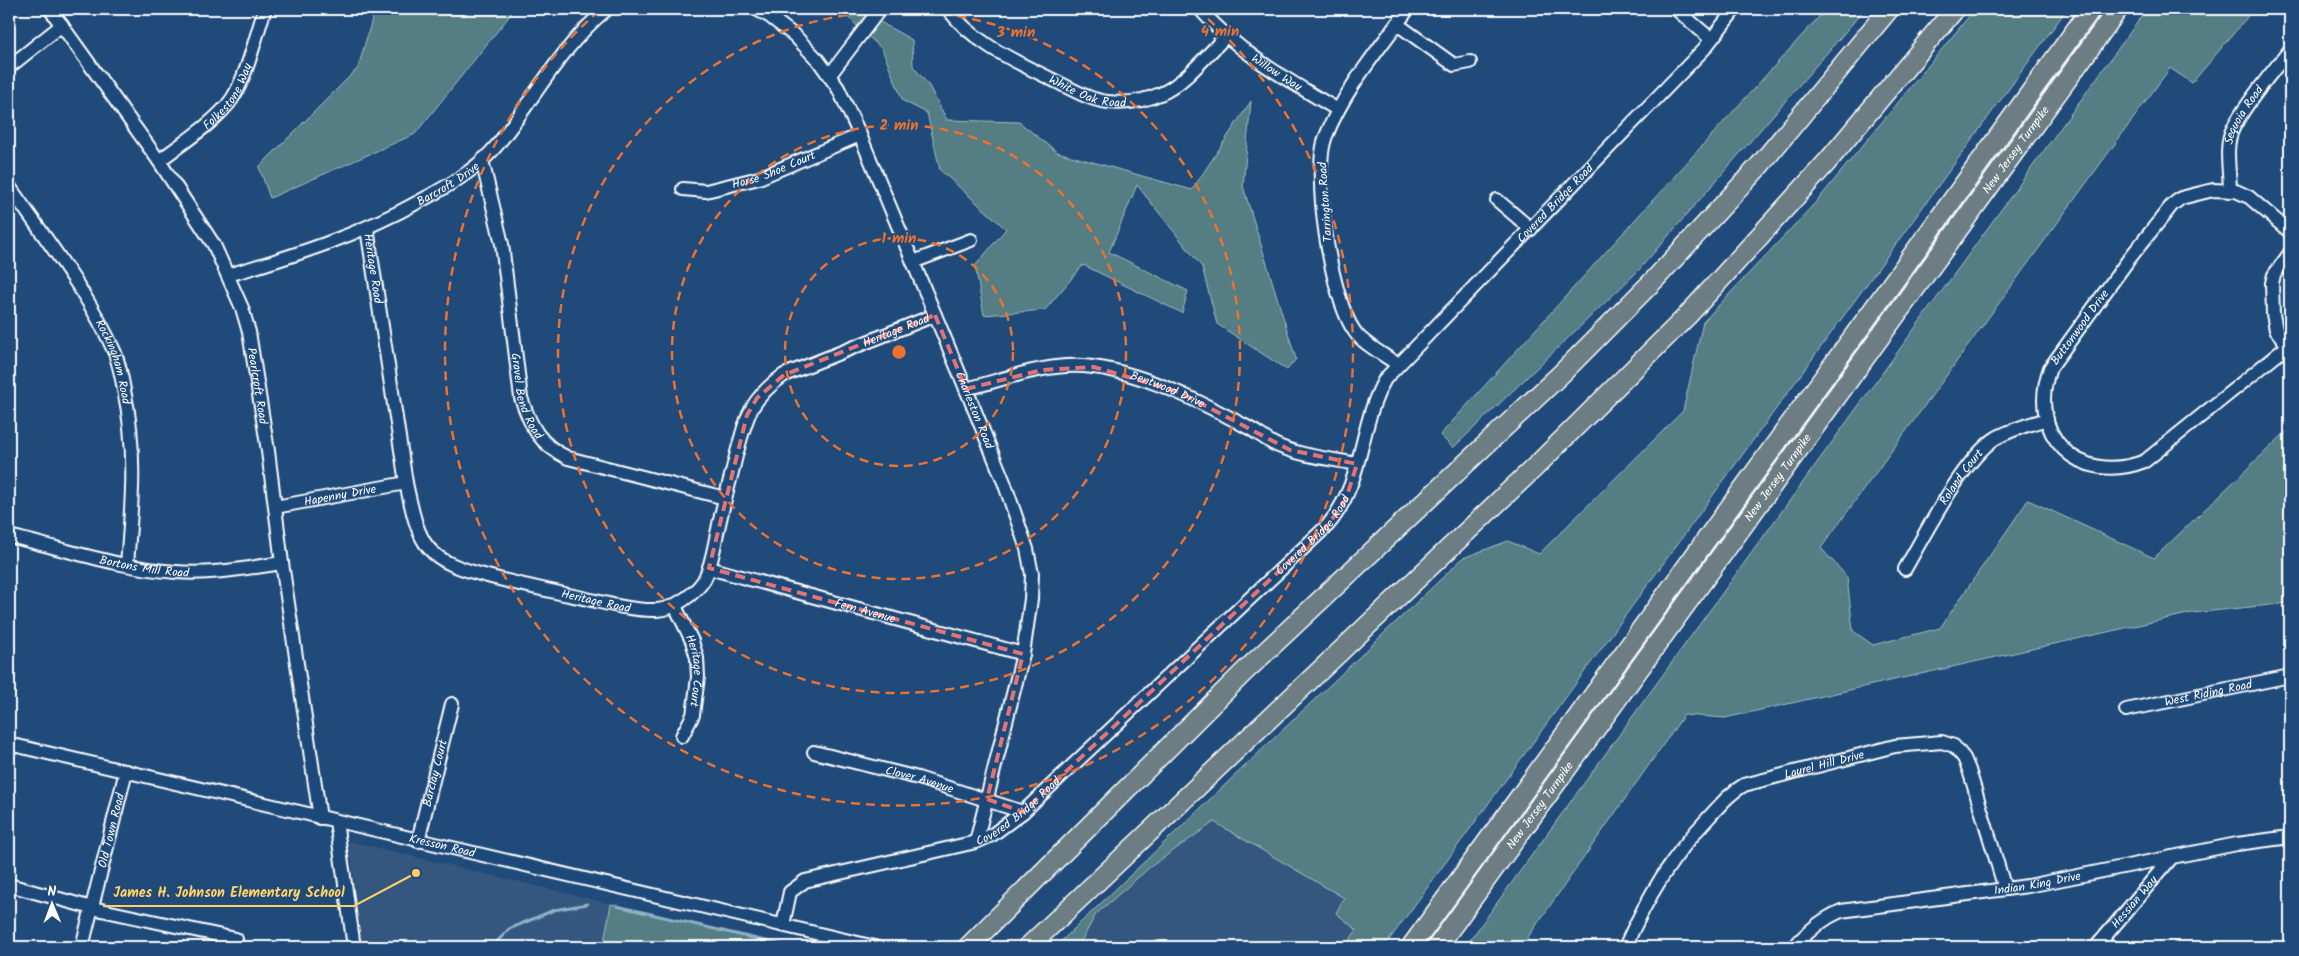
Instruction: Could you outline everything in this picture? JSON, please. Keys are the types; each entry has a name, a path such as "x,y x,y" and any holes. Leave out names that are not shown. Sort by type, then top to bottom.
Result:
{"highway":[{"path":"968,947 1243,673 1560,374 1656,278 1760,165 1889,9"},
{"path":"1028,947 1528,474 1687,316 1827,162 1955,9"},
{"name":"New Jersey Turnpike","path":"1410,947 2091,9"},
{"name":"New Jersey Turnpike","path":"1437,947 2118,9"}],"street":[{"name":"Pearlcroft Road","path":"50,9 159,161 214,246 242,308 249,332 320,818"},
{"name":"Folkestone Way","path":"159,161 220,113 232,99 239,85 265,9"},
{"name":"Barcroft Drive","path":"228,275 306,253 367,228 455,182 497,145 543,80 592,21 607,9"},
{"path":"756,9 769,16 795,36 818,60 829,76 880,9"},
{"name":"White Oak Road","path":"948,9 957,20 1000,54 1087,97 1107,102 1127,102 1162,93 1175,86 1226,36"},
{"name":"Willow Way","path":"1200,9 1226,36 1260,63 1338,110"},
{"name":"Tarrington Road","path":"1397,364 1356,334 1343,312 1330,266 1321,172 1325,138 1338,110 1408,9"},
{"path":"1676,9 1711,39"},
{"name":"Covered Bridge Road","path":"783,925 790,892 805,881 976,842 992,835 1023,812 1328,524 1346,499 1376,394 1397,364 1462,302 1711,39 1735,9"},
{"path":"1397,24 1454,65 1470,62"},
{"path":"9,67 62,25"},
{"name":"Sequoia Road","path":"2230,191 2229,147 2231,132 2252,99 2290,50"},
{"name":"Charleston Road","path":"829,76 838,88 860,135 1004,482 1027,549 1032,574 1031,599 1023,654 976,842"},
{"name":"Horse Shoe Court","path":"683,189 706,191 759,178 860,135"},
{"name":"Gravel Bend Road","path":"482,160 502,244 521,398 528,419 540,439 552,450 568,458 725,498"},
{"name":"Rockingham Road","path":"9,186 87,302 115,354 127,405 133,444 132,500 127,564"},
{"name":"Buttonwood Drive","path":"2289,347 2145,461 2131,466 2116,469 2088,466 2065,450 2057,440 2047,419 2045,399 2047,377 2050,368 2129,259 2172,205 2181,198 2193,193 2213,190 2230,191 2249,197 2290,232"},
{"path":"1498,200 1531,229"},
{"name":"Heritage Road","path":"367,228 406,483 414,520 421,538 435,555 456,568 620,606 658,610 675,606 702,582 709,568 747,415 757,398 769,386 792,371 934,314"},
{"path":"913,262 971,240"},
{"path":"2289,347 2276,330 2273,314 2272,283 2274,275 2290,254"},
{"name":"Bentwood Drive","path":"966,389 1050,368 1066,366 1094,367 1132,376 1180,392 1249,428 1274,444 1290,450 1357,464"},
{"name":"Roland Court","path":"1905,569 1952,490 1981,451 2002,435 2047,419"},
{"name":"Hapenny Drive","path":"275,507 406,483"},
{"name":"Bortons Mill Road","path":"9,536 127,564 176,572 213,572 282,563"},
{"name":"Fern Avenue","path":"709,568 1023,654"},
{"name":"Heritage Court","path":"675,606 692,641 697,658 698,677 693,715 682,736"},
{"name":"West Riding Road","path":"2126,710 2290,676"},
{"name":"Barclay Court","path":"418,841 452,704"},
{"name":"Laurel Hill Drive","path":"1625,947 1658,880 1669,863 1693,833 1732,792 1744,785 1895,746 1942,742 1959,750 1969,770 2004,889"},
{"name":"Kresson Road","path":"9,744 874,947"},
{"name":"Clover Avenue","path":"814,752 918,778 988,799 1023,812"},
{"name":"Old Town Road","path":"82,947 126,771"},
{"path":"336,821 354,947"},
{"name":"Indian King Drive","path":"1794,947 1828,916 1841,911 2004,889 2237,844 2290,837"},
{"name":"Hessian Way","path":"2096,947 2172,857"},
{"path":"9,885 92,908 236,939"}],"highlighted area":[{"path":"935,315 966,389 1042,370 1094,367 1179,392 1290,450 1357,464 1346,499 1328,525 1023,812 987,799 1023,654 709,568 747,415 757,398 784,375"}],"shaded area":[{"path":"1214,821 1344,899 1357,930 1344,947 1078,947 1096,914 1150,867"},
{"path":"349,841 611,904 784,947 362,947"}],"green space":[{"path":"375,9 515,9 415,134 270,198 259,167 358,68"},
{"path":"839,9 857,9 912,40 913,66 929,86 947,120 1019,122 1057,152 1192,190 1251,101 1243,186 1296,359 1287,370 1217,324 1202,267 1137,185 1109,252 1188,291 1182,313 1083,265 1045,310 984,315 975,266 1006,229 940,170 927,113 903,101 882,49"},
{"path":"1826,9 1865,9 1637,272 1453,448 1440,435"},
{"path":"1975,9 2067,9 1384,947 1344,947 1357,930 1336,913 1344,898 1214,822 1150,867 1096,914 1078,947 1055,947 1463,558 1508,541 1539,554 1683,411 1703,322 1817,201"},
{"path":"2147,9 2254,9 2192,83 2170,68 1821,548 1847,577 1853,631 1873,645 1940,628 2028,500 2154,558 2290,428 2290,603 2192,613 1725,718 1684,715 1521,947 1465,947"},
{"path":"611,904 784,947 603,947"}],"waterway":[{"path":"492,947 509,929 554,910 587,904"},
{"path":"617,906 791,947"}],"place":[{"name":"James H. Johnson Elementary School","path":"416,873"}]}
